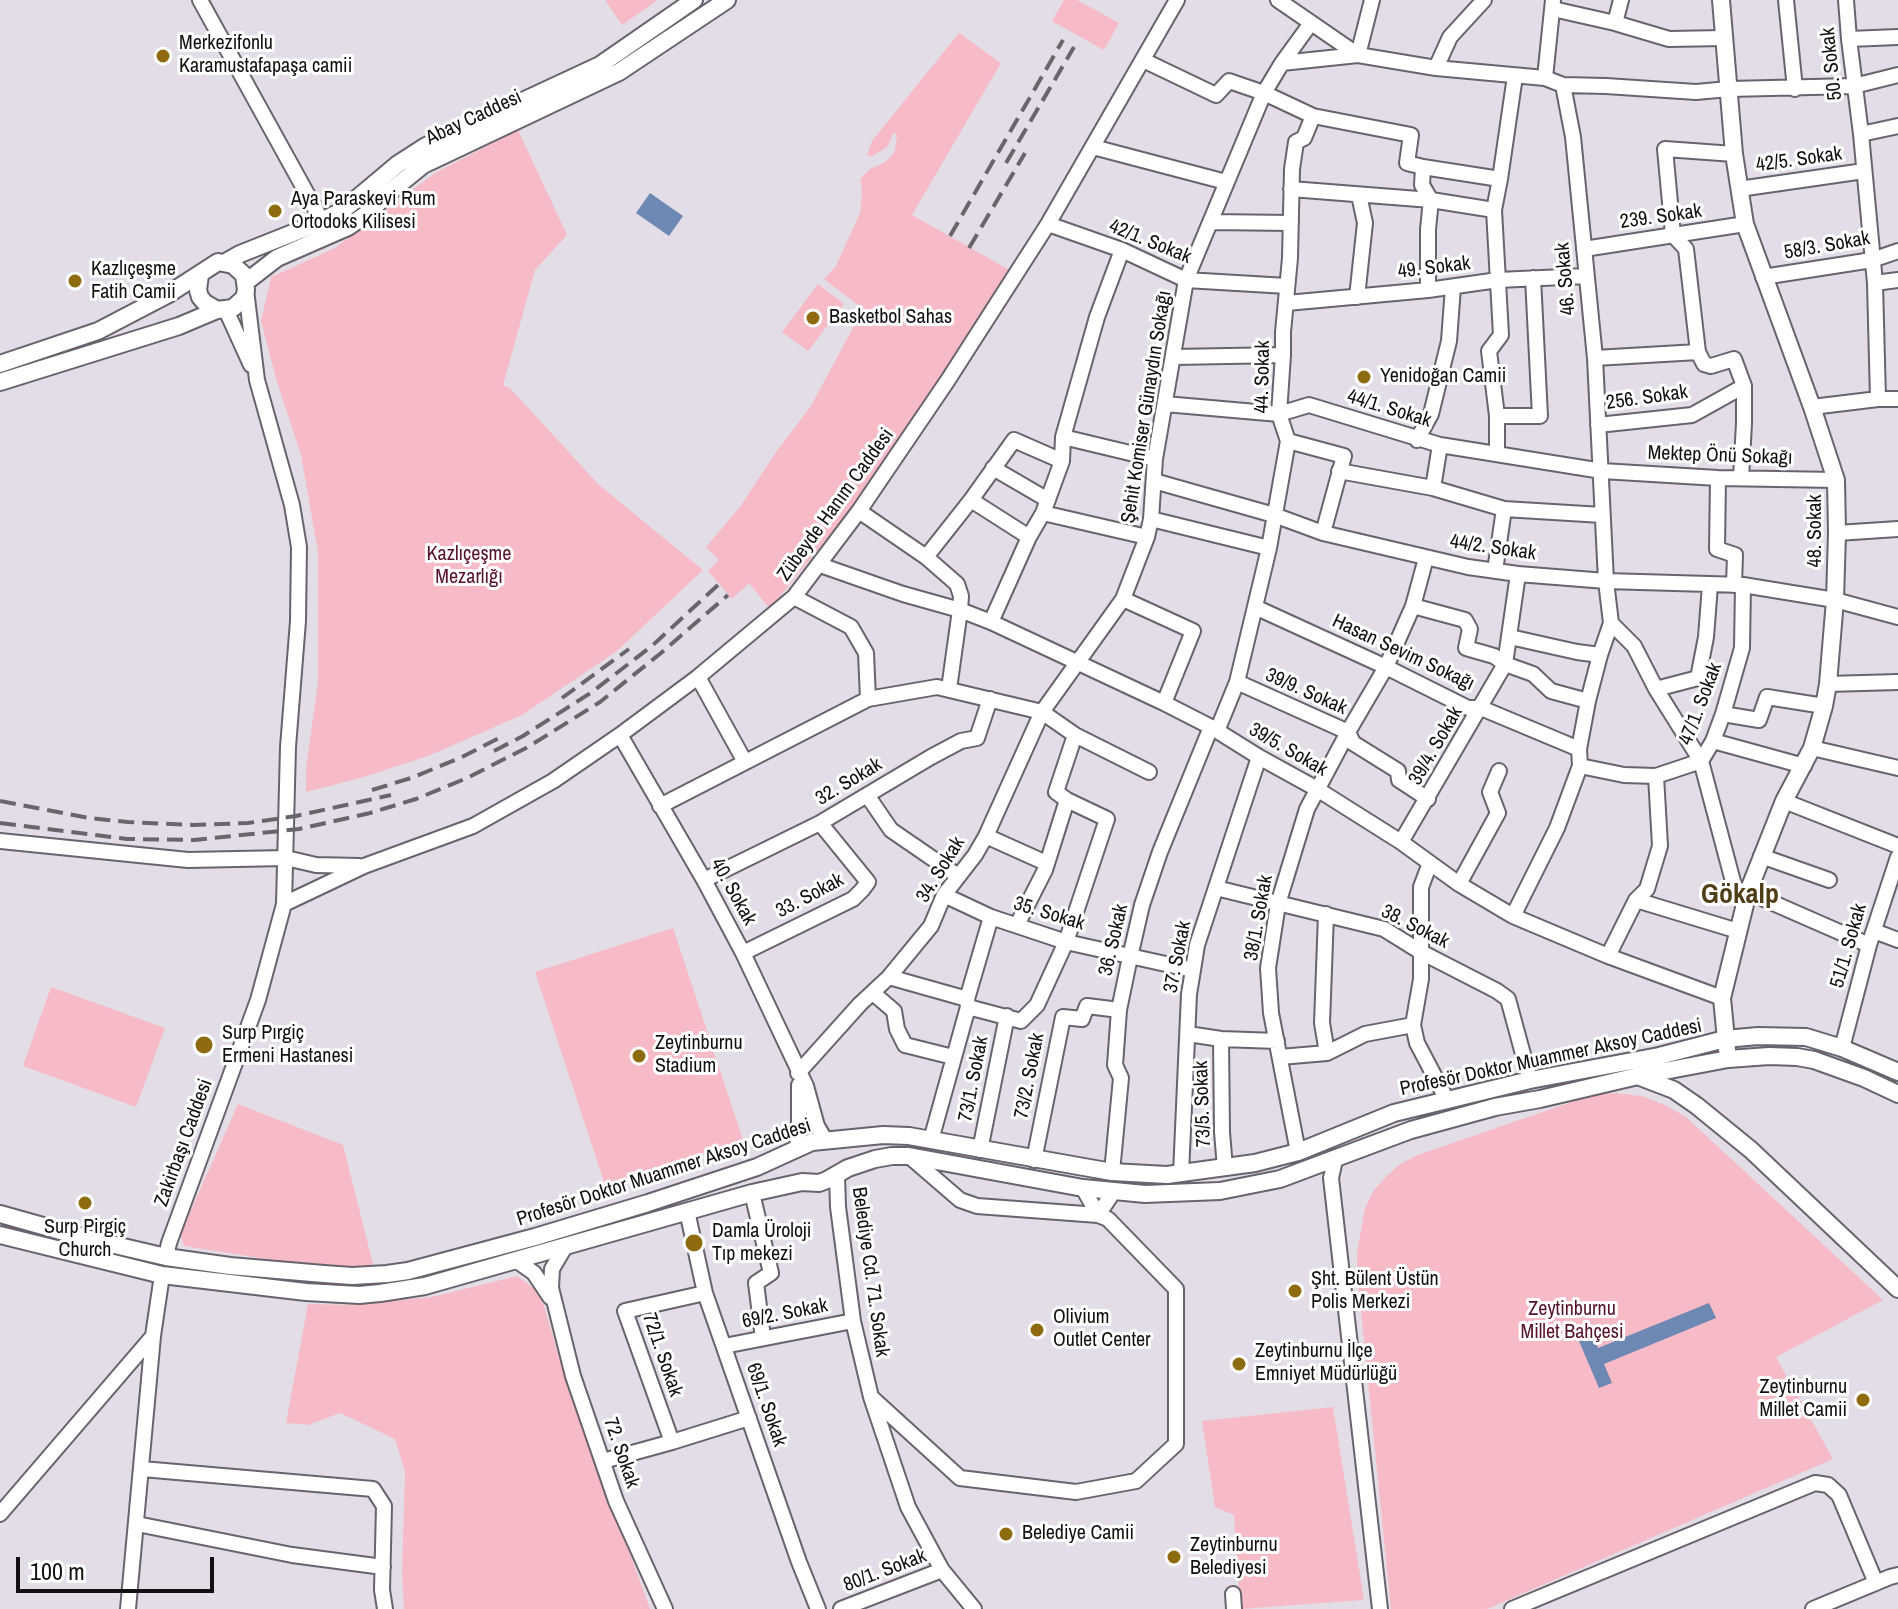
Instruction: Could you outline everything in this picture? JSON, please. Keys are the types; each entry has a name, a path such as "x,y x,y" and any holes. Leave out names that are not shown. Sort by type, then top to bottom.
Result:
{"main road":[{"name":"Abay Caddesi","path":"226,262 342,211 398,164 426,146 600,65 694,0"},
{"name":"Abay Caddesi","path":"246,286 277,258 348,227 423,165 619,72 727,0"},
{"name":"48. Sokak","path":"1721,0 1734,154 1745,224 1836,480 1837,533 1835,600 1824,706 1812,748 1784,801 1748,892 1722,998 1728,1059"},
{"path":"0,364 98,331 167,295 218,262 226,262 239,269 246,286 239,304 0,382"},
{"path":"200,275 200,297 210,308 222,310"},
{"name":"Profesör Doktor Muammer Aksoy Caddesi","path":"0,1214 166,1257 324,1274 387,1274 408,1271 604,1217 757,1167 812,1142 883,1135 931,1140 1112,1172 1174,1174 1225,1168 1298,1152 1394,1113 1530,1080 1659,1056 1725,1039 1791,1036 1814,1039 1898,1072"},
{"name":"Profesör Doktor Muammer Aksoy Caddesi","path":"0,1235 162,1275 359,1295 425,1286 752,1193 802,1182 819,1183 848,1168 892,1156 909,1156 1083,1188 1145,1194 1220,1191 1280,1179 1411,1130 1495,1107 1728,1059 1769,1056 1814,1060 1898,1094"},
{"path":"1638,1076 1674,1090 1740,1141 1898,1289"},
{"path":"826,1141 837,1156 837,1175"},
{"path":"797,1149 797,1166 802,1182"},
{"path":"1114,1191 1127,1182 1174,1174"},
{"path":"565,1247 575,1232 604,1217"},
{"path":"162,1275 166,1257"}],"street":[{"path":"200,0 322,221"},
{"name":"Zübeyde Hanım Caddesi","path":"284,904 364,866 473,826 553,781 698,677 794,597 859,511 948,380 1048,224 1177,0"},
{"path":"1278,0 1358,55"},
{"path":"1358,55 1372,0"},
{"path":"1436,68 1450,37 1484,0"},
{"path":"1615,23 1621,0"},
{"path":"1786,0 1795,89"},
{"name":"50. Sokak","path":"1846,0 1875,283 1878,399"},
{"path":"1545,78 1553,4 1669,39 1724,38"},
{"name":"Şehit Komiser Günaydın Sokağı","path":"1079,663 1123,599 1147,537 1155,459 1186,280 1264,93 1311,23"},
{"path":"1849,39 1898,37"},
{"path":"1282,63 1358,55 1436,68 1545,78 1563,85 1696,92 1854,86 1898,75"},
{"path":"1143,60 1216,95 1229,81 1313,116 1411,135 1407,163 1500,179"},
{"path":"1497,454 1497,416 1489,351 1501,335 1494,210 1515,76"},
{"name":"46. Sokak","path":"1563,85 1573,137 1595,358 1602,515 1611,623"},
{"name":"44. Sokak","path":"1214,729 1237,682 1269,548 1288,441 1279,414 1292,169 1296,142 1304,138 1313,116"},
{"path":"1861,134 1898,126"},
{"path":"1093,147 1226,182"},
{"path":"1734,154 1665,149 1673,235 1686,249 1698,352 1704,364 1711,366 1734,359 1744,386 1741,478"},
{"path":"1423,167 1422,185 1431,200 1428,290"},
{"name":"42/5. Sokak","path":"1739,189 1864,171"},
{"path":"1291,189 1431,200 1494,210"},
{"path":"1357,297 1365,223 1359,195"},
{"path":"1211,222 1291,223"},
{"name":"42/1. Sokak","path":"1048,224 1122,250 1186,280 1287,286"},
{"name":"239. Sokak","path":"1584,249 1745,224"},
{"path":"991,622 1045,507 1062,461 1063,437 1097,317 1122,250"},
{"name":"58/3. Sokak","path":"1763,277 1872,260 1898,251"},
{"name":"49. Sokak","path":"1287,303 1498,280 1586,276"},
{"path":"1497,416 1540,416 1533,278"},
{"path":"1875,283 1898,280"},
{"path":"246,286 257,380"},
{"path":"1417,440 1431,414 1449,341 1453,287"},
{"path":"222,310 257,380"},
{"path":"1595,358 1698,352"},
{"path":"1174,357 1283,355"},
{"name":"Zakirbaşı Caddesi","path":"166,1257 258,1000 284,904 288,747 298,621 299,547 292,505 257,380"},
{"name":"256. Sokak","path":"1598,425 1692,415 1744,386"},
{"path":"1812,407 1898,399"},
{"name":"44/1. Sokak","path":"1165,404 1279,414 1309,405 1417,440 1602,471"},
{"path":"1063,437 1155,459"},
{"path":"926,557 1014,440 1062,461"},
{"path":"1288,441 1344,456 1323,533"},
{"path":"1433,488 1440,445"},
{"path":"993,468 1045,507 1147,537"},
{"path":"1339,471 1433,488 1504,509 1602,515"},
{"name":"Mektep Önü Sokağı","path":"1602,471 1718,478 1836,480"},
{"name":"47/1. Sokak","path":"1580,766 1624,775 1656,776 1701,761 1713,741 1742,648 1735,555 1717,549 1718,478"},
{"name":"44/2. Sokak","path":"1154,481 1274,515 1323,533 1495,571 1606,581 1738,585 1835,600 1898,617"},
{"path":"971,500 1029,537"},
{"path":"1495,571 1504,509"},
{"path":"859,511 926,557 957,584 961,596 960,610 949,689"},
{"path":"1151,519 1269,548"},
{"path":"1837,533 1898,529"},
{"name":"38/1. Sokak","path":"1298,1152 1271,1013 1268,968 1278,904 1307,809 1386,667 1413,606 1426,558"},
{"name":"39/5. Sokak","path":"820,565 991,622 1164,703 1317,789 1401,842 1459,884 1513,916 1608,956 1722,998"},
{"name":"39/4. Sokak","path":"1401,842 1505,664 1518,574"},
{"path":"1656,689 1698,678 1706,637 1710,585"},
{"path":"794,597 851,627 866,653 868,699"},
{"path":"1123,599 1193,631 1164,703"},
{"path":"1413,606 1465,620 1470,629 1466,648 1494,656 1505,664 1533,674 1551,691 1588,701"},
{"name":"Hasan Sevim Sokağı","path":"1255,607 1468,708 1481,708 1579,749"},
{"path":"1513,916 1557,828 1580,766 1579,749 1588,701 1611,623 1634,646 1656,689 1701,761 1735,889 1872,938 1898,940"},
{"path":"1510,637 1600,655"},
{"name":"34. Sokak","path":"798,1073 860,1004 889,977 931,926 944,895 986,836 1042,712 1079,663"},
{"path":"698,677 745,762"},
{"name":"39/9. Sokak","path":"1237,682 1348,732 1353,743 1398,771 1399,780 1428,799"},
{"path":"1828,684 1898,682"},
{"path":"660,806 868,699 937,687 1042,712 1075,735 1149,772"},
{"path":"1723,714 1759,720 1767,697 1824,706"},
{"name":"32. Sokak","path":"704,880 820,823 961,741 977,738 990,699"},
{"name":"36. Sokak","path":"1112,1172 1121,1078 1115,1065 1119,1010 1130,957 1142,905 1160,852 1214,729"},
{"name":"40. Sokak","path":"620,735 743,953 806,1086 817,1126 826,1141"},
{"path":"889,977 1021,1021 1037,1005 1066,942 1107,819 1056,792 1075,735"},
{"path":"1713,741 1804,766"},
{"path":"1812,748 1898,768"},
{"name":"37. Sokak","path":"1174,1174 1189,994 1197,945 1259,757"},
{"path":"1459,884 1498,813 1490,792 1499,771"},
{"path":"1608,956 1636,900 1647,889 1660,846 1656,776"},
{"path":"867,795 891,830 958,876"},
{"path":"1017,925 1045,870 1067,800"},
{"path":"1784,801 1898,846"},
{"name":"33. Sokak","path":"743,953 853,899 868,882 820,823"},
{"path":"986,836 1046,863"},
{"path":"0,841 188,860 286,858 316,865 364,866"},
{"path":"1761,856 1829,880"},
{"name":"51/1. Sokak","path":"1842,1048 1898,857"},
{"path":"1430,863 1421,887 1421,979 1413,1025 1417,1043 1447,1100"},
{"name":"38. Sokak","path":"1216,888 1384,929 1508,999 1530,1080"},
{"name":"35. Sokak","path":"944,895 991,917 1066,942 1193,970"},
{"path":"1636,900 1738,931"},
{"path":"1326,914 1322,1023 1327,1053"},
{"path":"931,1140 991,917"},
{"path":"873,993 894,1011 897,1029 905,1045 953,1057"},
{"path":"1037,1005 1063,1017"},
{"name":"73/2. Sokak","path":"1034,1160 1063,1017 1082,1019 1087,1006 1119,1010"},
{"name":"73/1. Sokak","path":"980,1150 1007,1016"},
{"path":"1280,1057 1327,1053 1365,1034 1413,1025"},
{"path":"1188,1034 1277,1041"},
{"name":"73/5. Sokak","path":"1221,1039 1225,1168"},
{"path":"797,1149 798,1073"},
{"path":"871,1397 960,1478 1076,1492 1136,1481 1176,1444 1176,1289 1108,1219 1098,1215 977,1206 960,1200 909,1156"},
{"path":"1335,1160 1331,1178 1380,1609"},
{"name":"Belediye Cd. 71. Sokak","path":"837,1175 838,1207 853,1321 871,1397 908,1507 942,1570 974,1609"},
{"path":"1083,1188 1098,1215"},
{"path":"1098,1215 1114,1191"},
{"path":"752,1193 771,1273 756,1283 763,1338"},
{"name":"69/1. Sokak","path":"687,1211 705,1293 818,1609"},
{"path":"554,1304 552,1269 565,1247"},
{"path":"517,1261 534,1273 554,1304"},
{"path":"135,1609 128,1608 153,1336 162,1275"},
{"name":"72/1. Sokak","path":"672,1442 625,1311 705,1293"},
{"name":"72. Sokak","path":"554,1304 573,1376 616,1501 665,1609"},
{"name":"69/2. Sokak","path":"724,1346 853,1321"},
{"path":"0,1514 153,1336"},
{"path":"603,1461 749,1418"},
{"path":"142,1469 373,1489 384,1506 382,1590 385,1609"},
{"path":"1512,1609 1815,1483 1828,1485 1839,1495 1891,1576 1813,1609"},
{"path":"137,1524 292,1555 383,1567"},
{"name":"80/1. Sokak","path":"841,1609 942,1570"}],"green space":[{"path":"605,0 658,0 622,25"},
{"path":"1064,0 1077,0 1119,23 1104,50 1052,21"},
{"path":"959,33 1001,63 912,215 1011,271 885,466 770,609 749,583 732,599 708,571 719,560 706,547 740,507 811,406 863,309 824,279 836,266 860,213 860,179 894,153 897,137 894,132 887,147 871,157 867,155 872,141"},
{"name":"Kazlıçeşme Mezarlığı","path":"518,130 567,235 535,270 503,385 510,388 599,485 703,570 617,651 522,715 428,756 306,792 306,768 318,682 318,552 301,455 261,321 271,277 335,248 435,173"},
{"name":"Basketbol Sahas","path":"818,284 844,304 808,351 782,332"},
{"name":"Zeytinburnu Stadium","path":"673,928 743,1140 605,1185 535,972"},
{"path":"51,987 165,1028 136,1107 23,1066"},
{"name":"Zeytinburnu Millet Bahçesi","path":"1616,1093 1642,1096 1686,1117 1883,1300 1776,1357 1833,1459 1487,1609 1391,1609 1357,1273 1357,1252 1365,1208 1374,1190 1387,1176 1400,1164 1418,1155 1589,1096"},
{"path":"238,1104 343,1145 374,1268 286,1262 184,1246 180,1235"},
{"path":"517,1276 540,1293 562,1367 650,1609 404,1609 405,1472 395,1439 340,1413 308,1425 286,1423 308,1304 348,1305 432,1297"},
{"path":"1333,1407 1364,1600 1240,1609 1234,1515 1215,1507 1202,1421"}],"water":[{"path":"650,193 683,216 669,236 636,213"},
{"path":"1709,1303 1716,1318 1604,1364 1612,1383 1599,1388 1576,1334 1589,1329 1598,1348"}],"railway":[{"path":"950,236 1063,40"},
{"path":"1006,163 1074,47"},
{"path":"969,248 1025,153"},
{"path":"494,751 592,692 653,645 719,584"},
{"path":"0,823 127,839 194,840 299,829 416,799 467,778 528,747 600,702 728,595"},
{"path":"562,698 629,649"},
{"path":"372,790 460,758 501,737"},
{"path":"0,801 89,818 193,825 248,823 296,816 391,795"}],"place":[{"name":"Merkezifonlu Karamustafapaşa camii","path":"163,56"},
{"name":"Aya Paraskevi Rum Ortodoks Kilisesi","path":"275,211"},
{"name":"Kazlıçeşme Fatih Camii","path":"75,281"},
{"name":"Basketbol Sahas","path":"813,318"},
{"name":"Yenidoğan Camii","path":"1364,377"},
{"name":"Surp Pırgiç Ermeni Hastanesi","path":"204,1045"},
{"name":"Zeytinburnu Stadium","path":"639,1056"},
{"name":"Surp Pirgiç Church","path":"85,1203"},
{"name":"Damla Üroloji Tıp mekezi","path":"694,1243"},
{"name":"Şht. Bülent Üstün Polis Merkezi","path":"1295,1291"},
{"name":"Olivium Outlet Center","path":"1037,1330"},
{"name":"Zeytinburnu İlçe Emniyet Müdürlüğü","path":"1239,1364"},
{"name":"Zeytinburnu Millet Camii","path":"1863,1400"},
{"name":"Belediye Camii","path":"1006,1534"},
{"name":"Zeytinburnu Belediyesi","path":"1174,1557"}],"district":[{"name":"Gökalp","path":"1740,895"}]}
